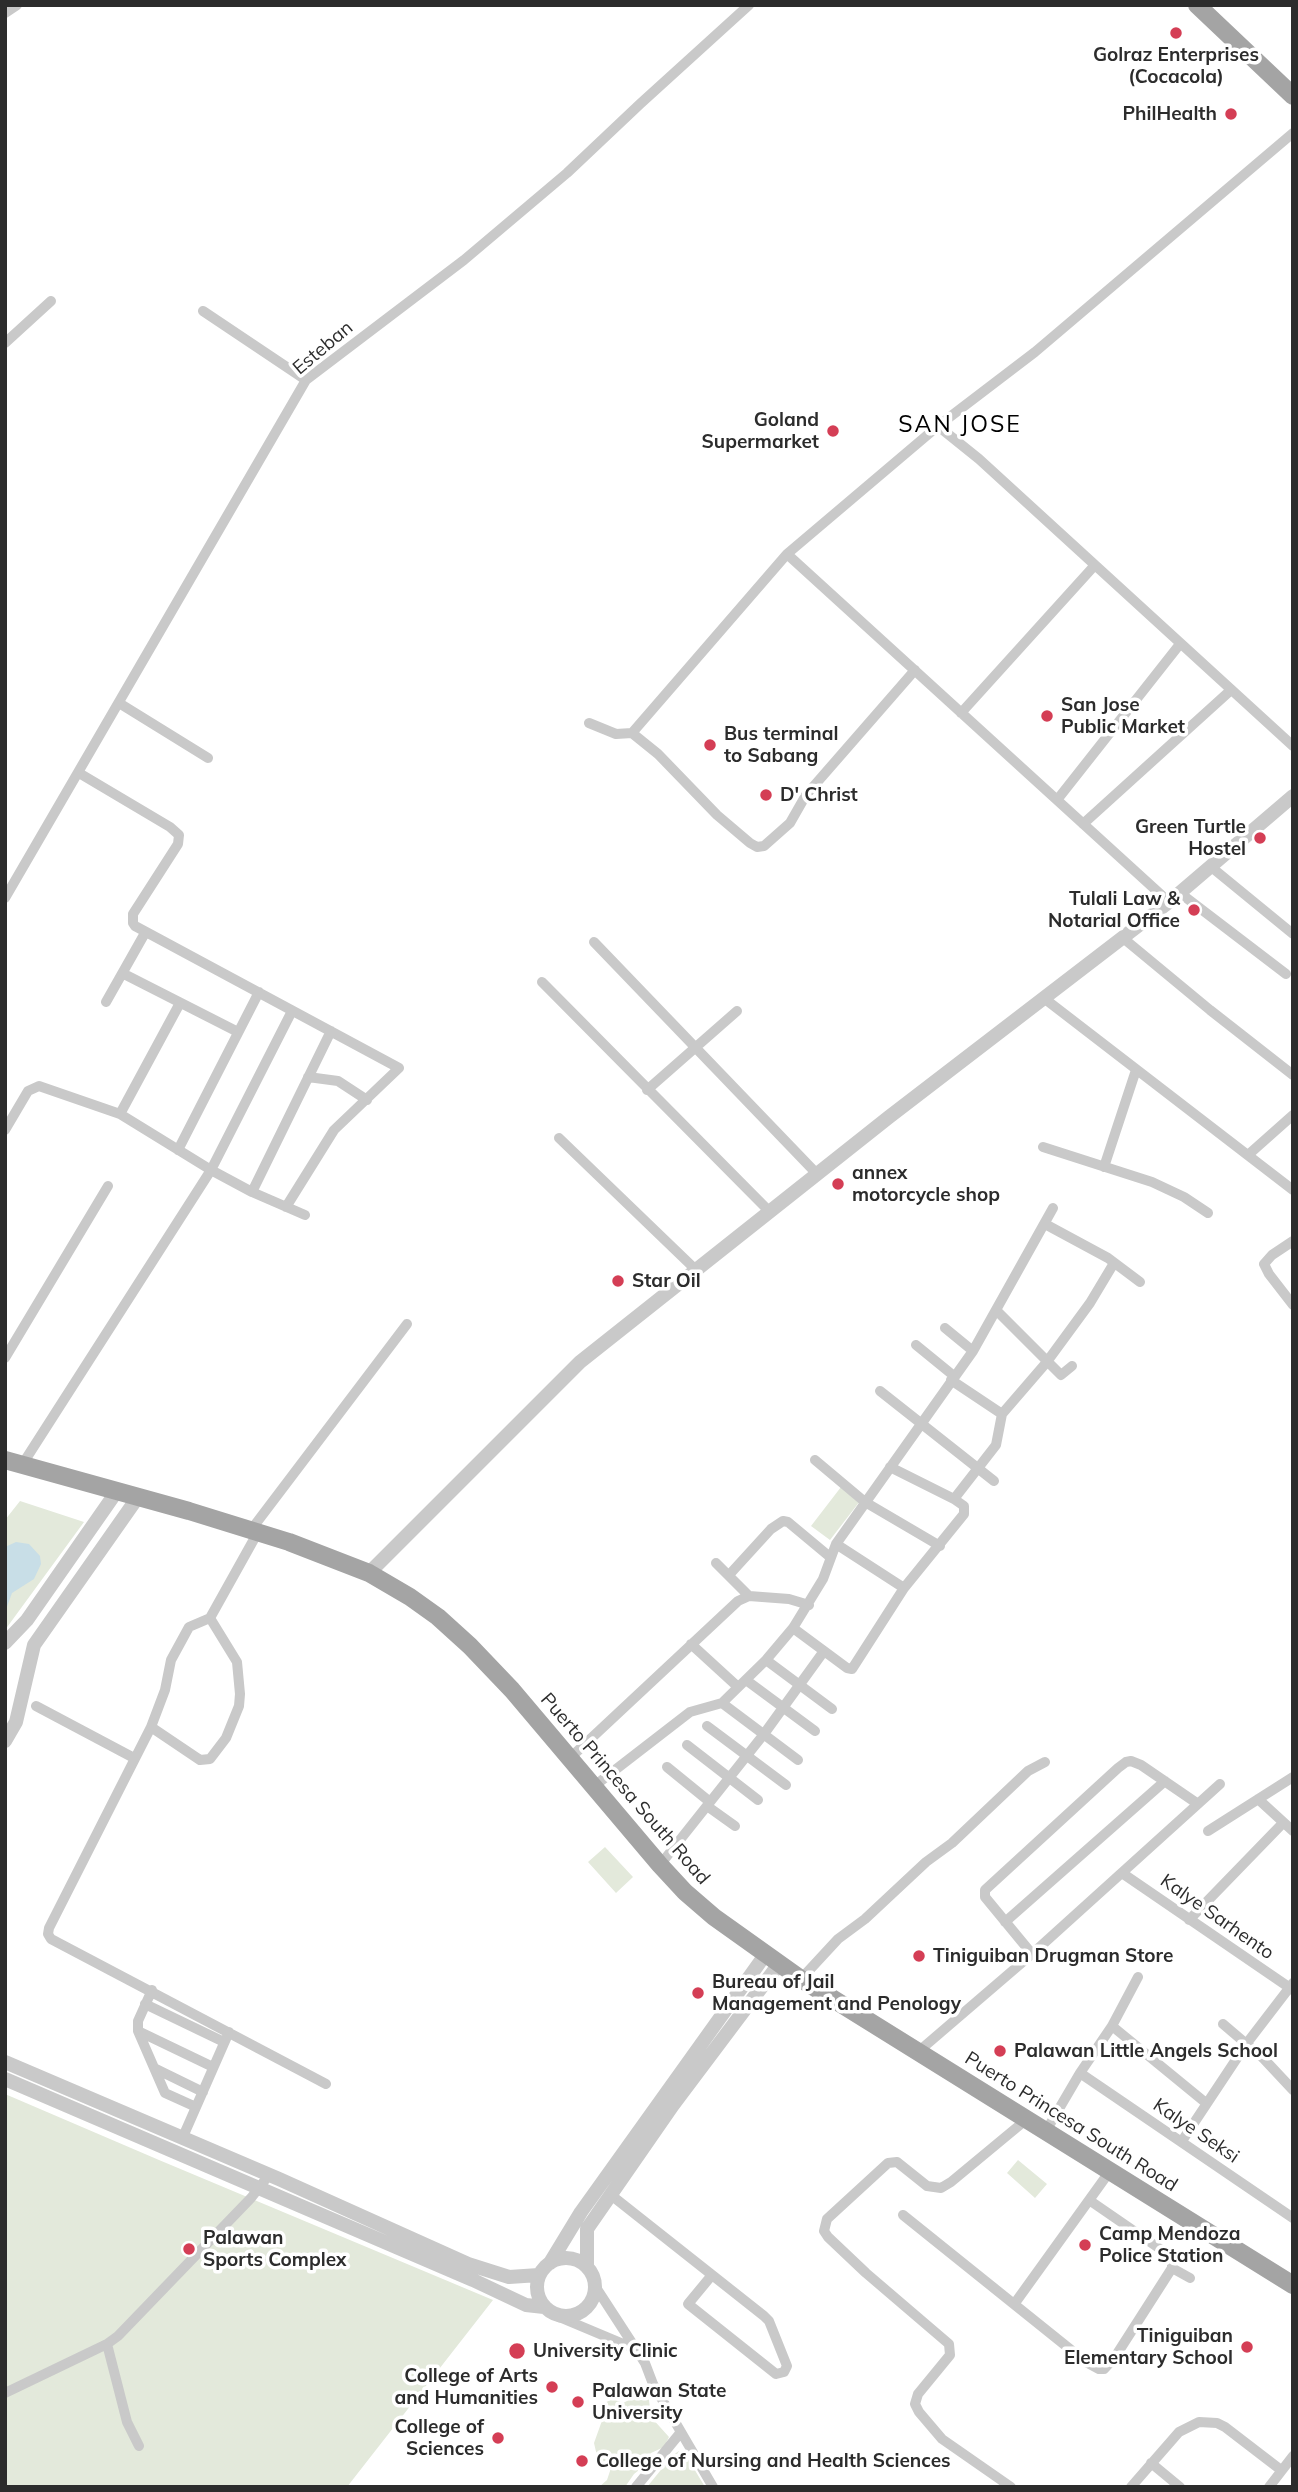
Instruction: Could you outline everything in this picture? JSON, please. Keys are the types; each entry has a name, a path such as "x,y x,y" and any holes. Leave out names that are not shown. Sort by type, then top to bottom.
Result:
{"main road":[{"path":"1197,5 1293,96"},
{"name":"Puerto Princesa South Road","path":"14,1463 255,1531 369,1573 410,1597 470,1646 512,1690 660,1865 699,1905 801,1979 1293,2285"}],"street":[{"path":"5,13 17,5"},
{"name":"Esteban","path":"5,898 306,380 464,260 567,173 749,5"},
{"path":"632,733 787,554 939,426 1035,352 1293,133"},
{"path":"5,344 51,301"},
{"path":"203,311 306,380"},
{"path":"939,426 979,459 1293,747"},
{"path":"787,554 1083,824 1175,897 1286,974"},
{"path":"961,713 1095,565"},
{"path":"1056,800 1180,644"},
{"path":"589,723 616,734 632,733 658,754 717,815 750,843 764,846 790,823 806,795 915,670"},
{"path":"1083,824 1231,690"},
{"path":"119,703 208,758"},
{"path":"79,773 179,835 178,844 133,914 133,923 145,933 399,1068 328,1138 286,1207"},
{"path":"369,1573 580,1362 769,1211 1175,897 1293,796"},
{"path":"1210,866 1293,934"},
{"path":"106,1002 145,933"},
{"path":"1122,937 1293,1075"},
{"path":"594,942 817,1174"},
{"path":"124,974 238,1032"},
{"path":"542,982 769,1211"},
{"path":"178,1150 259,992"},
{"path":"1045,999 1293,1190"},
{"path":"120,1114 180,1003"},
{"path":"14,1463 211,1170 292,1011"},
{"path":"647,1090 737,1011"},
{"path":"253,1192 331,1031"},
{"path":"1104,1167 1136,1070"},
{"path":"309,1077 338,1082 367,1100"},
{"path":"5,1130 28,1091 35,1086 120,1114 211,1170 305,1215"},
{"path":"1248,1155 1293,1115"},
{"path":"559,1139 695,1269"},
{"path":"1043,1147 1152,1182 1184,1197 1208,1213"},
{"path":"5,1358 108,1186"},
{"path":"593,1787 690,1712 722,1703 766,1660 793,1628 823,1579 836,1544 972,1351 1053,1208"},
{"path":"1045,1224 1114,1263 1140,1282"},
{"path":"1293,1241 1272,1255 1265,1268 1293,1305"},
{"path":"954,1499 996,1445 1002,1413 1046,1363 1090,1303 1114,1263"},
{"path":"997,1311 1046,1363 1062,1376 1072,1366"},
{"path":"226,2037 152,1990 51,1939 49,1928 150,1727 165,1690 171,1660 189,1627 211,1618 255,1531 407,1324"},
{"path":"945,1328 972,1351"},
{"path":"916,1345 952,1378 1002,1413"},
{"path":"880,1391 994,1481"},
{"path":"815,1460 866,1502 940,1546"},
{"path":"793,1628 846,1668 852,1669 904,1588 964,1514 964,1506 954,1499 890,1467"},
{"path":"30,1657 21,1645 7,1641 27,1620 117,1491"},
{"path":"5,1741 16,1722 34,1645 138,1497"},
{"path":"729,1575 771,1529 783,1521 788,1522 830,1557"},
{"path":"836,1544 904,1588"},
{"path":"716,1563 749,1595"},
{"path":"569,1759 727,1609 749,1595 789,1599 809,1605"},
{"path":"150,1727 200,1760 210,1759 226,1738 239,1706 237,1662 211,1618"},
{"path":"691,1644 742,1683 815,1731"},
{"path":"660,1865 764,1734 824,1651"},
{"path":"766,1660 832,1709"},
{"path":"722,1703 798,1760"},
{"path":"36,1706 135,1758"},
{"path":"707,1726 786,1785"},
{"path":"687,1745 758,1800"},
{"path":"801,1979 838,1939 926,1862 952,1843 1028,1771 1045,1762"},
{"path":"1032,1954 985,1897 985,1890 1118,1768 1126,1762 1141,1765 1198,1804"},
{"path":"667,1767 735,1826"},
{"path":"1208,1831 1293,1777"},
{"path":"1005,1922 1165,1781"},
{"path":"919,2052 1220,1784"},
{"path":"1189,1920 1288,1827 1258,1799"},
{"name":"Kalye Sarhento","path":"1122,1873 1292,1987"},
{"path":"587,2267 587,2229 772,1959"},
{"path":"633,2348 548,2310 538,2297 539,2275 550,2263 582,2212 772,1959"},
{"path":"1046,2131 1112,2025 1138,1977"},
{"path":"1182,2141 1247,2043 1292,1987"},
{"path":"152,1990 138,2021 138,2031 165,2092 196,2107"},
{"path":"145,2004 226,2037 326,2084"},
{"path":"1223,2024 1247,2043 1293,2090"},
{"path":"1112,2025 1206,2103"},
{"path":"138,2031 213,2067"},
{"path":"182,2139 226,2037"},
{"path":"5,2063 269,2175 468,2264 509,2277 539,2275"},
{"path":"156,2069 202,2092"},
{"name":"Kalye Seksi","path":"1080,2073 1293,2218"},
{"path":"5,2079 526,2305 564,2317 576,2315 587,2309 595,2286"},
{"path":"1011,2487 942,2439 915,2404 918,2394 950,2355 949,2344 866,2273 824,2231 827,2219 888,2163 897,2162 927,2186 933,2189 941,2188 1027,2119"},
{"path":"1015,2303 1110,2171"},
{"path":"5,2393 107,2344 162,2292 260,2188 269,2175"},
{"path":"611,2194 712,2275 769,2321 787,2366 784,2372 775,2374 688,2304 712,2275"},
{"path":"903,2216 1094,2368 1104,2369 1115,2357 1172,2268 1172,2261 1166,2253 1089,2200"},
{"path":"550,2263 572,2259 592,2273 595,2286 645,2363 653,2384 713,2487"},
{"path":"1172,2268 1190,2278"},
{"path":"107,2344 127,2422 139,2446"},
{"path":"1131,2487 1179,2432 1199,2422 1225,2427 1281,2470"},
{"path":"636,2487 681,2432"},
{"path":"1269,2487 1293,2456"},
{"path":"1151,2463 1180,2487"}],"shaded area":[{"path":"841,1487 860,1501 830,1540 811,1526"},
{"path":"20,1501 84,1522 5,1630 5,1520"},
{"path":"605,1847 633,1877 616,1893 588,1862"},
{"name":"Palawan Sports Complex","path":"5,2094 493,2300 347,2487 5,2487"},
{"path":"1018,2160 1047,2184 1035,2198 1007,2173"},
{"path":"641,2394 649,2400 651,2417 669,2437 664,2447 651,2453 648,2463 634,2474 625,2487 599,2487 607,2480 611,2468 604,2466 597,2456 594,2443 604,2415 604,2403 613,2399 623,2403"},
{"path":"679,2451 684,2452 705,2487 647,2487 673,2455"}],"water":[{"path":"16,1542 29,1544 40,1556 41,1564 34,1579 12,1593 5,1612 5,1547"}],"place":[{"name":"Golraz Enterprises (Cocacola)","path":"1176,33"},
{"name":"PhilHealth","path":"1231,114"},
{"name":"Goland Supermarket","path":"833,431"},
{"name":"San Jose Public Market","path":"1047,716"},
{"name":"Bus terminal to Sabang","path":"710,745"},
{"name":"D' Christ","path":"766,795"},
{"name":"Green Turtle Hostel","path":"1260,838"},
{"name":"Tulali Law & Notarial Office","path":"1194,910"},
{"name":"annex motorcycle shop","path":"838,1184"},
{"name":"Star Oil","path":"618,1281"},
{"name":"Tiniguiban Drugman Store","path":"919,1956"},
{"name":"Bureau of Jail Management and Penology","path":"698,1993"},
{"name":"Palawan Little Angels School","path":"1000,2051"},
{"name":"Camp Mendoza Police Station","path":"1085,2245"},
{"name":"Palawan Sports Complex","path":"189,2249"},
{"name":"Tiniguiban Elementary School","path":"1247,2347"},
{"name":"University Clinic","path":"517,2351"},
{"name":"College of Arts and Humanities","path":"552,2387"},
{"name":"Palawan State University","path":"578,2402"},
{"name":"College of Sciences","path":"498,2438"},
{"name":"College of Nursing and Health Sciences","path":"582,2461"}],"district":[{"name":"SAN JOSE","path":"960,425"}]}
